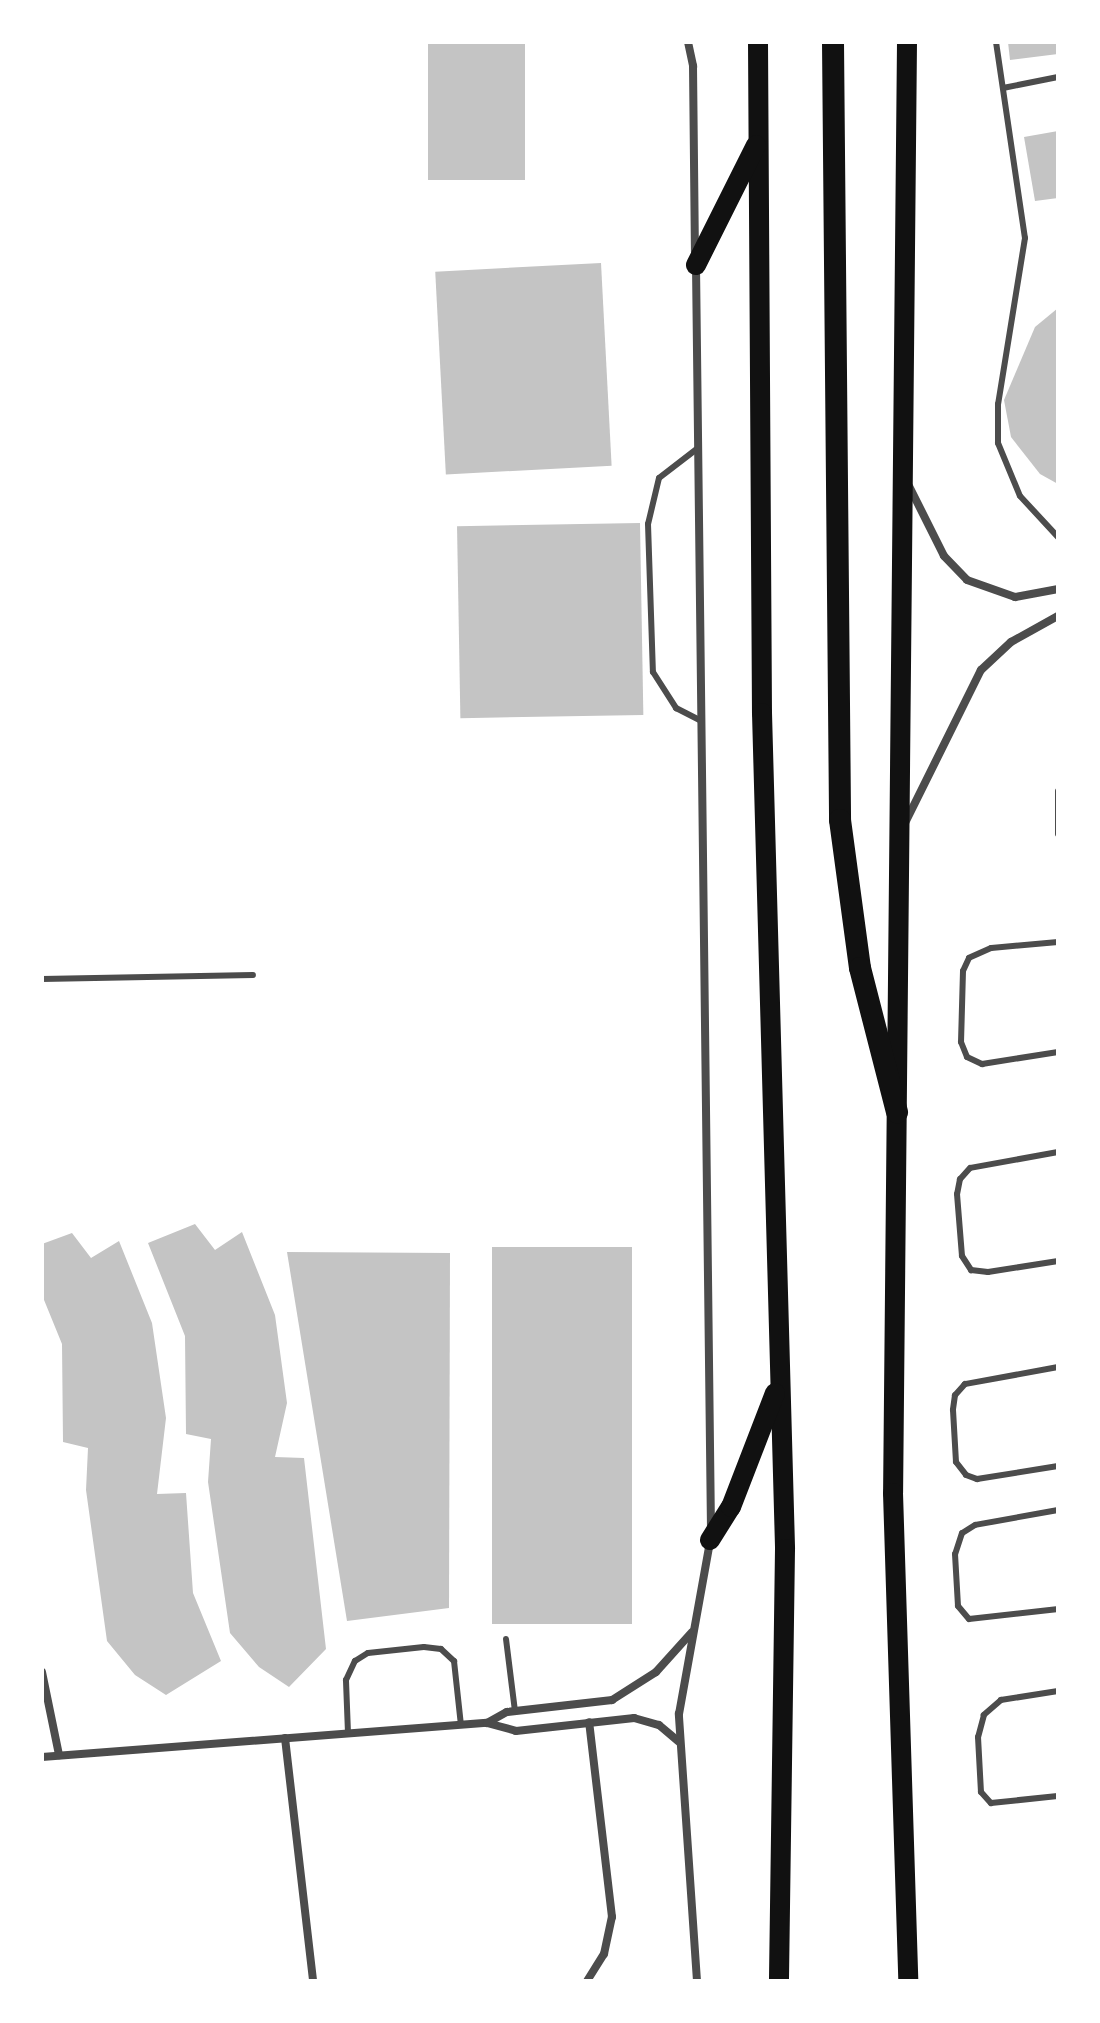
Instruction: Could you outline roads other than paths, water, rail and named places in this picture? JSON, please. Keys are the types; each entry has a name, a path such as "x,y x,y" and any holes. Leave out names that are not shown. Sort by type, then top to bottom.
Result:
{"highway":[{"path":"833,42 840,820 860,968 897,1112"}],"main road":[{"path":"758,42 762,713 785,1663 779,1981"},
{"path":"907,42 906,478 893,1493 908,1981"},
{"path":"696,265 757,141"},
{"path":"710,1540 731,1507 780,1381"}],"street":[{"path":"688,42 696,265 710,1540 682,1686 679,1742 697,1981"},
{"path":"906,478 944,556 967,580 1015,597 1058,589"},
{"path":"901,831 981,670 1011,642 1058,616"},
{"path":"42,1757 487,1723 515,1711 612,1700 656,1672 693,1631"},
{"path":"42,1672 59,1755"},
{"path":"487,1723 508,1731 589,1722 646,1720 679,1742"},
{"path":"587,1981 604,1954 612,1917 589,1722"},
{"path":"285,1738 313,1981"}],"lane":[{"path":"996,42 1025,238 998,404 998,443 1015,488 1058,537"},
{"path":"1003,88 1058,77"},
{"path":"698,448 659,478 648,524 653,672 676,708 701,721"},
{"path":"1058,791 1058,834"},
{"path":"1058,942 991,948 969,958 963,971 961,1042 967,1057 982,1064 1058,1052"},
{"path":"42,979 253,975"},
{"path":"1058,1152 970,1168 960,1179 957,1194 962,1256 971,1270 988,1272 1058,1261"},
{"path":"1058,1367 973,1381 955,1395 953,1410 956,1462 966,1475 977,1479 1058,1466"},
{"path":"1058,1510 975,1525 962,1533 955,1554 958,1606 969,1619 1058,1609"},
{"path":"506,1639 515,1711"},
{"path":"348,1733 346,1680 355,1661 368,1653 424,1647 441,1649 454,1661 461,1725"},
{"path":"1058,1691 1001,1700 984,1715 978,1737 981,1792 991,1803 1058,1796"}]}
